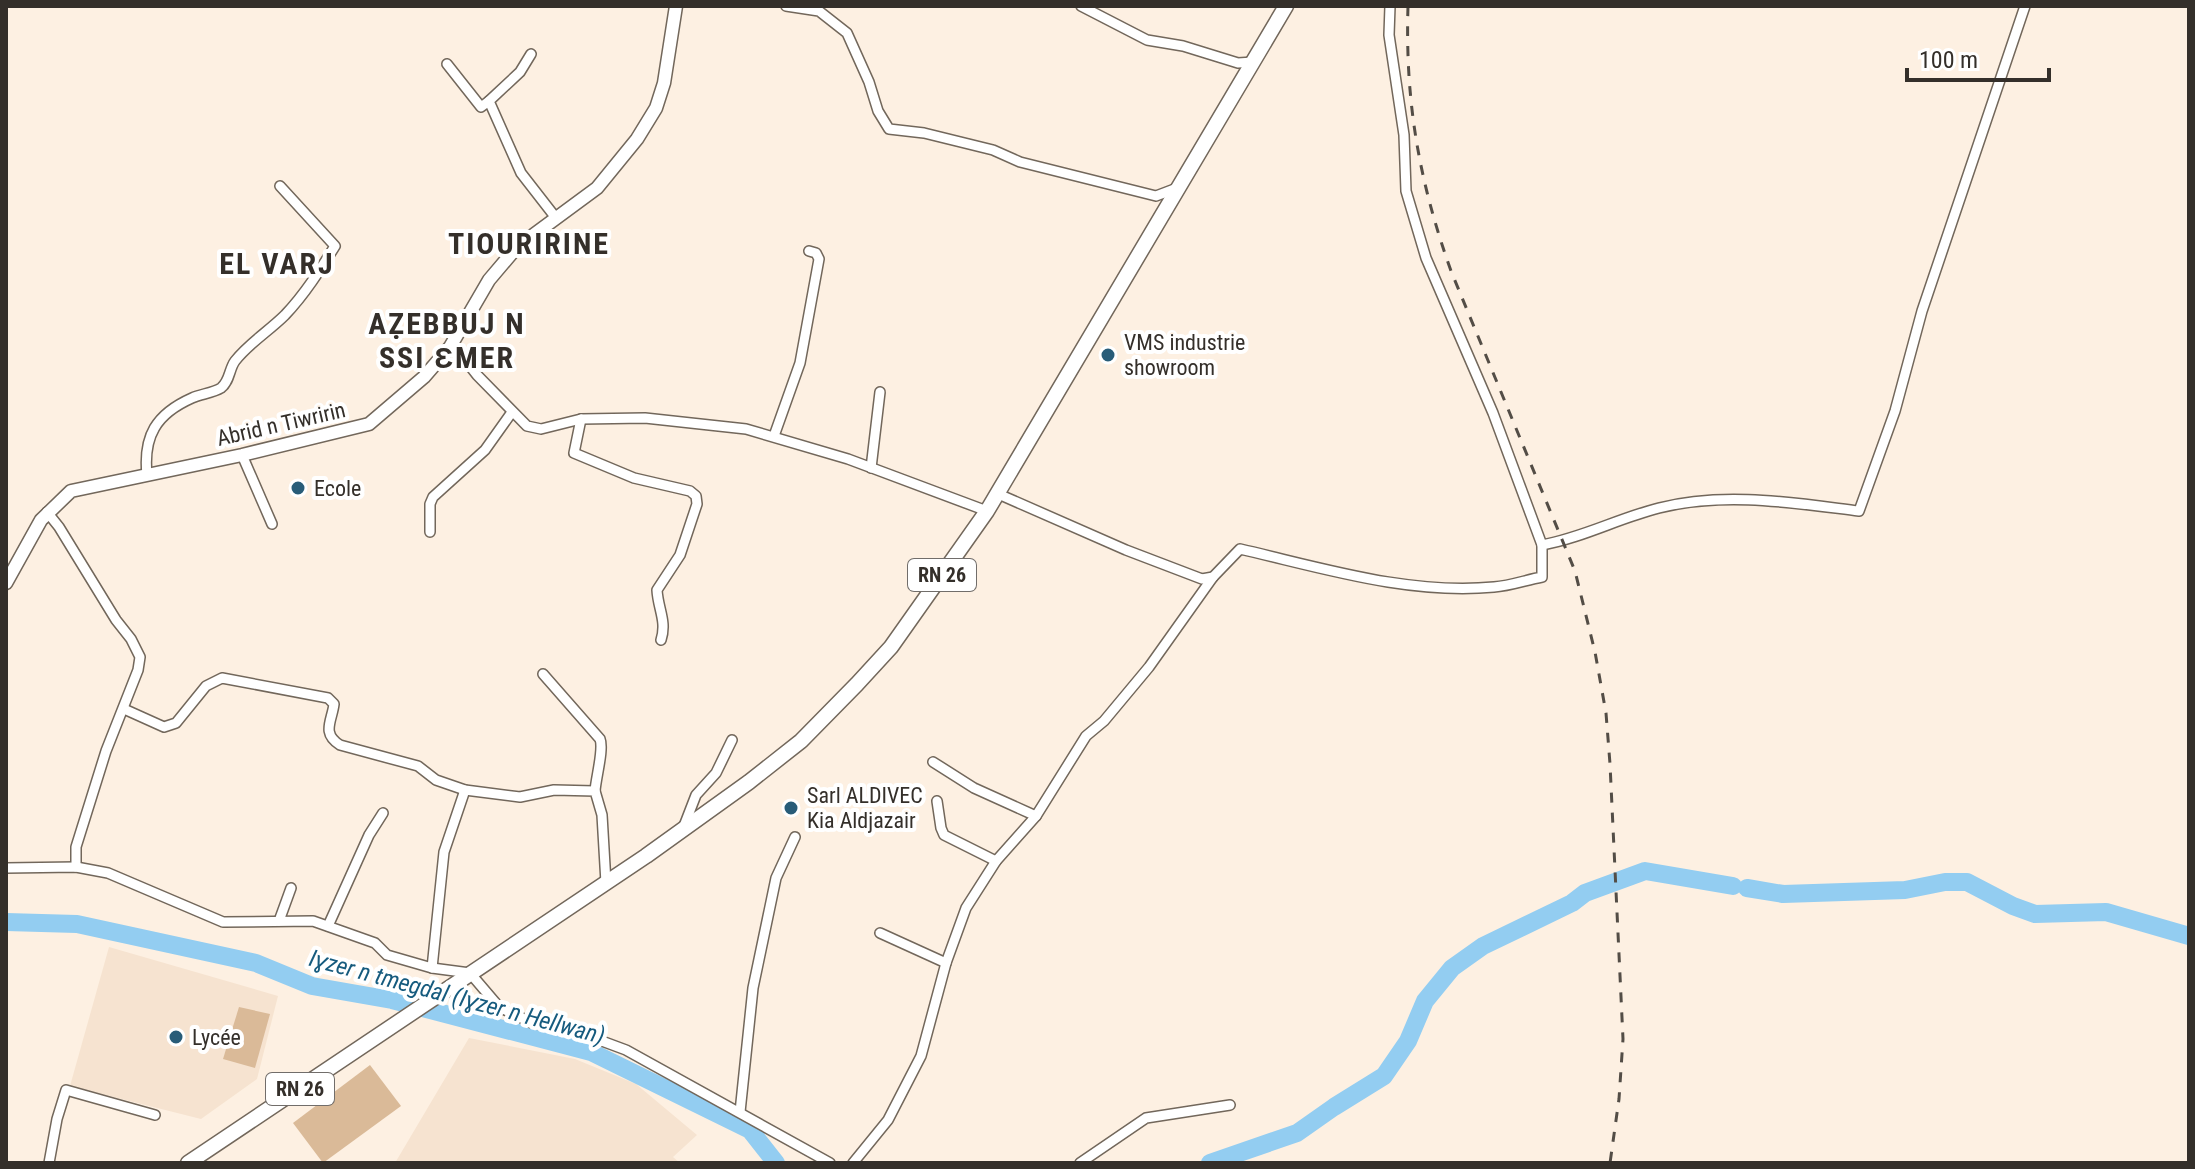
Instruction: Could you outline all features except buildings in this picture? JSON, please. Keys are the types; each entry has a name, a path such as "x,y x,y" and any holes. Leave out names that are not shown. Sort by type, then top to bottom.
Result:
{"main road":[{"name":"RN 26","path":"188,1163 682,830 775,763 857,684 891,647 987,511 1286,6"}],"street":[{"name":"Abrid n Tiwririn","path":"6,583 47,512 71,491 369,424 424,377 452,343 489,280 507,258 517,247 597,188 637,139 656,108 664,83 676,6"},
{"path":"786,6 819,11 847,33 878,111 889,129 924,133 993,150 1020,162 1156,196 1177,188"},
{"path":"1081,6 1147,40 1183,46 1238,63 1253,62"},
{"path":"853,1163 888,1120 921,1056 946,963 966,908 996,861 1036,816 1086,736 1104,721 1149,667 1213,577 1240,549 1326,570 1443,587 1495,587 1542,577 1542,545 1493,413 1426,258 1406,191 1404,135 1389,35 1390,6"},
{"path":"1542,545 1660,507 1701,502 1758,500 1859,511 1895,411 1922,311 2025,6"},
{"path":"447,64 481,107 520,72 531,54"},
{"path":"489,101 521,173 556,218"},
{"path":"147,475 145,456 148,438 159,421 174,406 222,387 229,378 233,364 284,316 312,283 335,246 280,186"},
{"path":"774,436 803,349 819,259 816,253 809,251"},
{"path":"452,343 477,375 527,426 541,429 581,419 645,418 746,429 871,468 987,511"},
{"path":"871,468 880,392"},
{"path":"430,532 433,497 485,450 512,412"},
{"path":"581,419 574,453 634,478 690,491 696,496 697,504 680,555 657,590 665,629 661,640"},
{"path":"242,455 272,524"},
{"path":"996,493 1177,571 1202,579 1213,577"},
{"path":"47,512 140,657 76,847 76,867"},
{"path":"543,674 603,746 597,765 595,791 602,815 606,883"},
{"path":"124,709 164,727 170,726 176,723 206,686 222,678 328,698 334,704 327,727 333,741 418,766 436,780 465,790 520,797 554,790 595,791"},
{"path":"682,830 696,795 716,773 732,740"},
{"path":"933,762 974,788 1036,816"},
{"path":"432,968 444,852 465,790"},
{"path":"937,801 944,835 996,861"},
{"path":"328,926 369,835 383,813"},
{"path":"740,1112 753,988 776,878 795,837"},
{"path":"6,868 76,867 108,873 223,922 313,921 375,943 387,955 432,968 470,973 499,1007 532,1023 583,1034 626,1050 830,1163"},
{"path":"279,921 291,888"},
{"path":"880,933 946,963"},
{"path":"49,1163 66,1090 155,1115"},
{"path":"1080,1163 1146,1118 1230,1105"}],"shaded area":[{"name":"Lycée","path":"109,947 278,996 257,1079 201,1119 70,1086"},
{"path":"239,1007 270,1014 255,1068 223,1059"},
{"path":"469,1038 575,1059 636,1084 697,1135 673,1157 680,1163 395,1163"},
{"path":"370,1065 401,1106 323,1163 293,1123"}],"waterway":[{"name":"Iɣzer n tmegdal (Iɣzer n Hellwan)","path":"1210,1163 1297,1133 1384,1076 1408,1041 1425,1001 1452,968 1483,946 1572,903 1585,893 1645,871 1733,886"},
{"name":"Iɣzer n tmegdal (Iɣzer n Hellwan)","path":"1747,888 1783,894 1905,890 1945,882 1967,882 2035,914 2106,912 2189,936"},
{"name":"Iɣzer n tmegdal (Iɣzer n Hellwan)","path":"6,922 77,924 256,963 312,986 392,1000 591,1052 750,1130 776,1163"}],"railway":[{"path":"1408,6 1412,108 1430,205 1451,271 1575,571 1606,713 1623,1039 1610,1163"}],"place":[{"name":"VMS industrie showroom","path":"1108,355"},
{"name":"Ecole","path":"298,488"},
{"name":"Sarl ALDIVEC Kia Aldjazair","path":"791,808"},
{"name":"Lycée","path":"176,1037"}],"district":[{"name":"TIOURIRINE","path":"529,243"},
{"name":"EL VARJ","path":"277,263"},
{"name":"AẒEBBUJ N SSI ƐMER","path":"447,340"}]}
